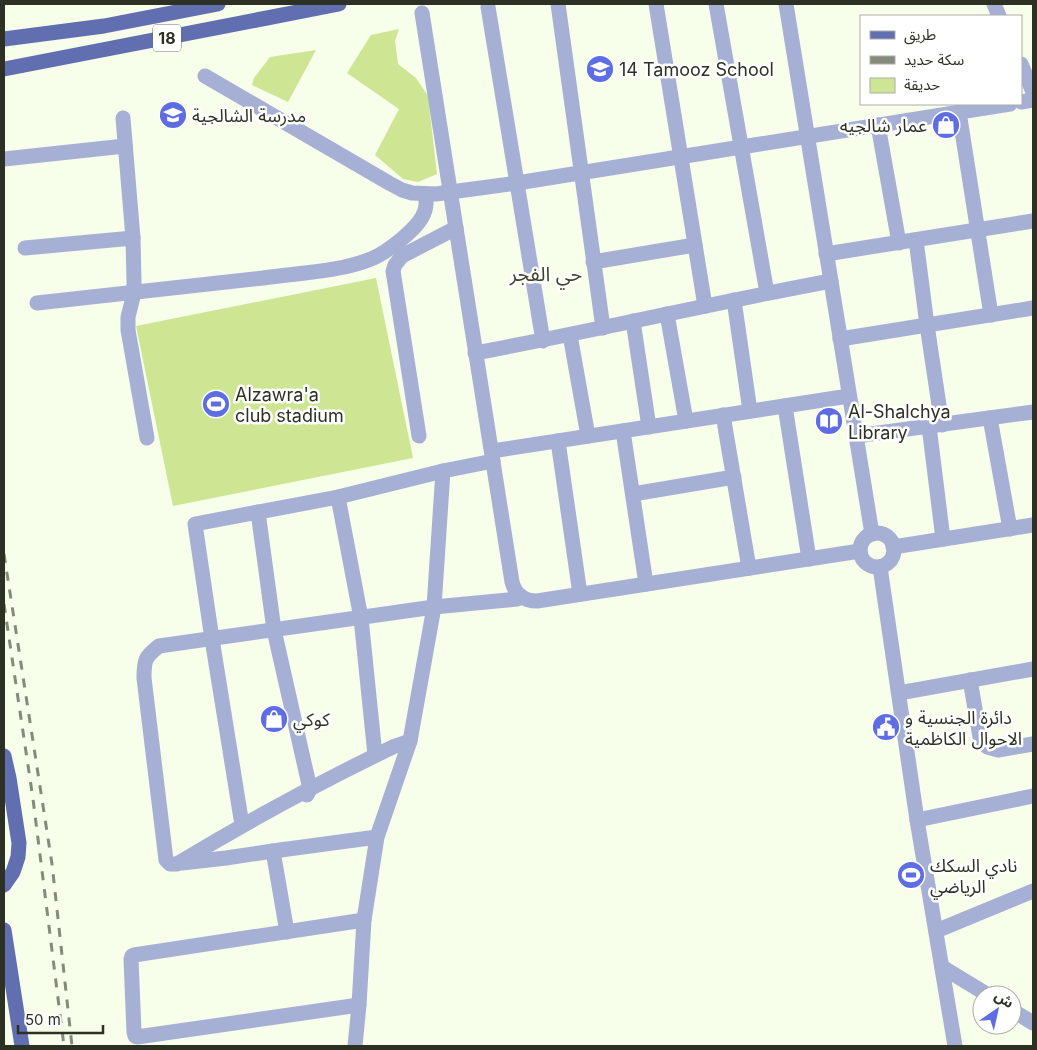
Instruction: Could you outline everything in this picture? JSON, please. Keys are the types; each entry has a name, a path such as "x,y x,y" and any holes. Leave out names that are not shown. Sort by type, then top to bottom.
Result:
{"main road":[{"name":"18","path":"4,40 104,26 218,4"},
{"name":"18","path":"4,69 338,4"},
{"path":"4,756 19,843 18,857 13,872 4,885"},
{"path":"4,930 22,1046"}],"street":[{"path":"558,4 602,328"},
{"path":"656,4 705,306"},
{"path":"716,4 767,293"},
{"path":"786,4 872,534"},
{"path":"488,7 543,341"},
{"path":"422,14 475,353 515,592 528,600 537,601 860,551"},
{"path":"1022,66 1033,92"},
{"path":"205,76 389,184 412,193 426,194 450,193 1004,105"},
{"path":"959,112 991,315"},
{"path":"123,118 133,238 134,293 128,317 128,330 147,438"},
{"path":"878,125 899,243"},
{"path":"4,159 125,146"},
{"path":"37,302 165,290 357,264 382,253 413,229 424,213 426,194"},
{"path":"826,254 1033,221"},
{"path":"419,436 393,271 402,256 456,228"},
{"path":"25,248 133,238"},
{"path":"916,240 927,325 943,539"},
{"path":"593,262 695,245"},
{"path":"475,353 543,341 831,281"},
{"path":"734,300 750,411"},
{"path":"840,339 1033,308"},
{"path":"667,314 686,421"},
{"path":"633,321 649,426"},
{"path":"570,335 588,436"},
{"path":"242,825 212,639 196,524 338,497 558,440 849,396"},
{"path":"785,406 809,559"},
{"path":"856,436 1033,412"},
{"path":"723,415 749,568"},
{"path":"990,418 1010,529"},
{"path":"623,430 646,584"},
{"path":"558,440 580,594"},
{"path":"355,1046 364,920 376,837 410,741 434,607 443,470"},
{"path":"633,494 734,477"},
{"path":"338,497 361,618 375,755"},
{"path":"258,512 274,630 308,792"},
{"path":"893,547 1033,525"},
{"path":"872,534 885,536 890,540 893,547 891,560 885,565 880,566 868,564 860,551 862,542 872,534"},
{"path":"880,566 917,820 955,1046"},
{"path":"376,837 170,864 166,860 144,678 144,666 148,654 159,646 434,607 522,597"},
{"path":"899,693 1033,669"},
{"path":"970,680 980,737 987,747 998,750 1033,744"},
{"path":"177,864 242,825 308,792 375,755 410,741"},
{"path":"917,820 1033,796"},
{"path":"273,851 287,932"},
{"path":"936,931 1033,891"},
{"path":"359,1005 139,1037 135,1036 134,1032 131,958 133,956 364,920"},
{"path":"942,967 972,985"},
{"path":"1022,1016 1033,1023"}],"green space":[{"path":"399,29 395,41 398,64 416,78 428,96 437,174 418,182 403,179 375,155 399,109 347,73 371,35"},
{"path":"316,50 288,102 252,85 254,78 270,57"},
{"path":"376,278 413,458 173,506 136,326"}],"railway":[{"path":"4,554 52,864 72,1046"},
{"path":"4,604 33,799 64,1046"}],"place":[{"name":"14 Tamooz School","path":"600,69"},
{"name":"مدرسة الشالجية","path":"173,115"},
{"name":"عمار شالجيه","path":"946,125"},
{"name":"Alzawra'a club stadium","path":"216,404"},
{"name":"Al-Shalchya Library","path":"829,421"},
{"name":"كوكي","path":"274,719"},
{"name":"دائرة الجنسية و الاحوال الكاظمية","path":"886,727"},
{"name":"نادي السكك الرياضي","path":"911,875"}],"district":[{"name":"حي الفجر","path":"546,274"}]}
